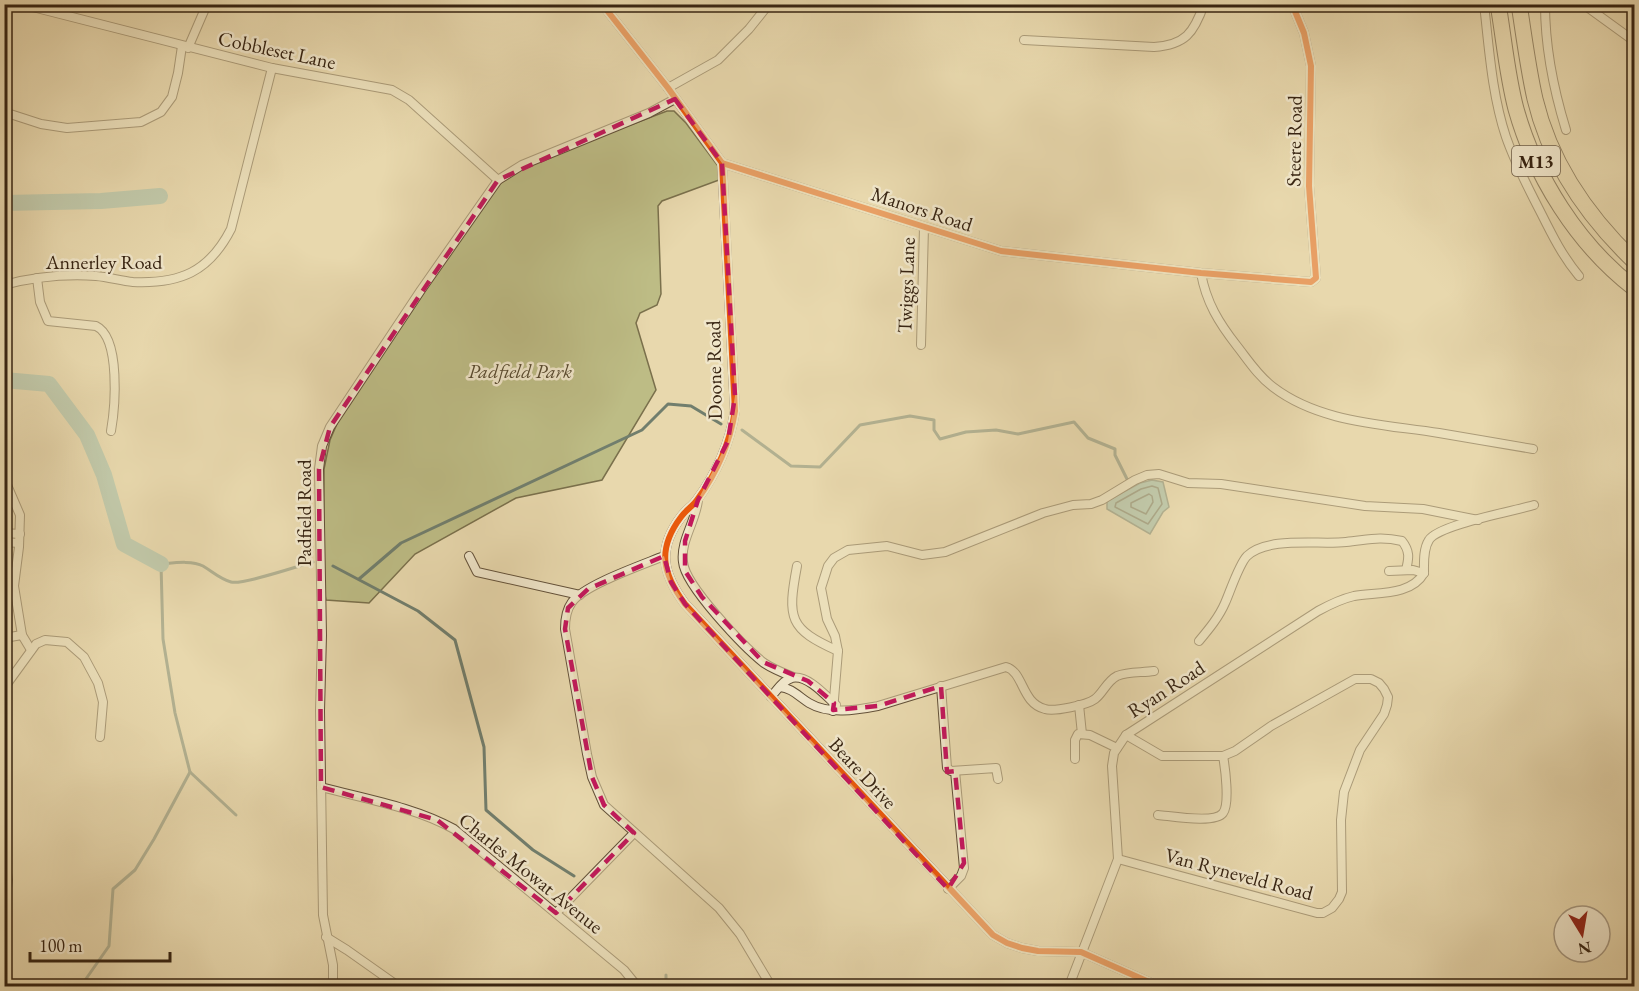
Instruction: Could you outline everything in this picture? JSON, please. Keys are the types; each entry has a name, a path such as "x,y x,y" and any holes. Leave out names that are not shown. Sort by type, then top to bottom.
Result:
{"highway":[{"name":"M13","path":"1498,4 1509,80 1516,110 1541,172 1586,242 1635,288"},
{"name":"M13","path":"1519,4 1535,100 1559,163 1589,210 1635,261"}],"street":[{"name":"Cobbleset Lane","path":"21,4 272,68 384,88 400,93 498,180"},
{"path":"4,112 41,124 67,128 141,122 160,112 172,97 185,47 207,4"},
{"path":"602,4 668,88 722,163"},
{"path":"668,88 711,66 749,29 769,4"},
{"path":"1024,40 1154,47 1177,44 1197,25 1204,4"},
{"name":"Steere Road","path":"1292,4 1304,33 1311,66 1309,186 1315,263 1314,280"},
{"path":"1484,4 1494,83 1507,138 1528,188 1553,237 1567,262 1579,276"},
{"path":"1545,4 1556,95 1566,130"},
{"path":"1582,4 1635,41"},
{"name":"Annerley Road","path":"4,285 59,276 96,276 131,282 153,281 189,274 205,265 220,248 231,229 272,68"},
{"name":"Padfield Road","path":"333,987 333,965 322,915 322,635 319,469 322,446 330,427 396,327 498,180 522,165 649,113 675,99"},
{"name":"Manors Road","path":"722,163 1010,252 1201,273 1301,282 1314,280"},
{"name":"Doone Road","path":"664,556 667,539 675,525 698,500 728,441 735,411 722,163"},
{"name":"Twiggs Lane","path":"921,345 924,227"},
{"path":"1201,273 1207,299 1218,320 1251,365 1264,379 1284,394 1342,417 1369,424 1533,449"},
{"path":"37,278 40,302 48,321 96,326 102,329 107,339 115,374 111,431"},
{"path":"836,708 838,651 825,613 821,588 828,566 840,554 862,548 886,546 922,555 945,552 1043,513 1073,505 1102,501 1147,475 1159,474 1188,483 1221,484 1365,506 1423,509 1478,520"},
{"path":"4,478 20,515 20,538 14,590 22,635 31,650"},
{"path":"698,500 697,513 683,552 685,571 702,597 763,662 793,677 808,681 836,708"},
{"path":"1389,571 1406,570 1424,573 1427,544 1434,535 1534,505"},
{"path":"4,533 20,538"},
{"path":"1199,641 1224,605 1244,560 1256,550 1303,542 1346,542 1375,537 1389,538 1402,541 1407,548 1409,558 1406,570"},
{"path":"4,542 20,538"},
{"path":"469,556 477,572 579,595"},
{"path":"664,556 588,589 573,599 568,608 565,629 592,777 604,806 719,908 740,934 771,987"},
{"name":"Beare Drive","path":"664,556 671,582 685,604 993,935 1007,943 1038,951 1080,952"},
{"path":"797,566 792,592 798,628 814,640 838,651"},
{"name":"Ryan Road","path":"1080,952 1118,859 1111,780 1116,748 1126,735 1318,611 1341,600 1410,587 1424,573"},
{"path":"4,591 14,590"},
{"path":"4,638 22,635"},
{"path":"4,688 31,650 41,641 54,639 67,642 84,657 92,669 102,696 100,737"},
{"path":"780,687 789,689 811,704 836,708 878,706 1006,667 1014,671 1024,692 1041,708 1048,710 1079,705 1096,699 1118,676 1154,671"},
{"path":"771,697 793,677"},
{"name":"Van Ryneveld Road","path":"1118,859 1317,913 1323,913 1332,908 1340,899 1342,892 1341,830 1344,792 1360,750 1384,714 1388,697 1384,688 1371,679 1355,679 1223,756"},
{"path":"941,686 946,765 949,770 994,768 997,770 998,779"},
{"path":"1079,705 1082,734"},
{"path":"1075,759 1075,740 1078,734 1090,735 1116,748"},
{"path":"1126,735 1162,756 1223,756 1226,795 1224,810 1221,814 1207,818 1158,815"},
{"path":"948,889 961,876 964,868 955,771"},
{"name":"Charles Mowat Avenue","path":"321,787 395,806 437,820 467,838 624,970 637,987"},
{"path":"556,913 634,833"},
{"path":"4,853 8,880 4,909"},
{"path":"326,937 356,955 398,987"},
{"path":"1069,987 1080,952 1158,987"}],"highlighted area":[{"path":"675,99 722,163 735,396 728,441 698,500 685,541 685,571 702,597 763,662 808,681 834,703 833,710 878,706 941,686 947,772 955,771 964,863 948,889 685,604 671,582 664,556 588,589 568,608 565,629 592,777 604,805 634,833 556,913 437,820 321,787 319,469 330,427 498,180"}],"green space":[{"name":"Padfield Park","path":"667,111 674,111 686,123 718,166 719,180 662,201 658,206 661,294 657,305 640,313 636,323 656,390 602,480 516,498 415,554 369,603 326,600 323,586 324,469 330,440 340,417 487,199 501,180 525,165"}],"water":[{"path":"1152,480 1163,482 1169,507 1163,512 1150,534 1107,509 1107,501 1140,483"}],"waterway":[{"path":"4,203 101,201 160,196"},
{"path":"4,380 49,384 87,435 104,475 124,544 161,564"},
{"path":"359,579 401,543 642,430 668,404 691,406 721,424"},
{"path":"742,430 791,466 820,467 860,425 910,416 934,420 934,430 940,439 966,432 996,430 1018,434 1074,422 1088,438 1115,449 1115,455 1127,479"},
{"path":"81,986 109,946 113,889 135,870 190,772 175,713 163,639 161,564 182,562 199,564 223,579 237,582 313,562"},
{"path":"333,566 418,611 455,640 484,747 486,810 533,850 574,876"},
{"path":"190,772 236,815"},
{"path":"666,975 666,986"}],"cycle path":[{"path":"602,4 668,88 722,163 1001,251 1201,273 1311,282 1316,278 1309,186 1311,66 1304,33 1292,4"},
{"path":"722,163 735,411 730,434 716,469 697,500 681,517 668,540 665,561 671,582 685,604 993,935 1022,948 1038,951 1081,952 1158,986"}]}
